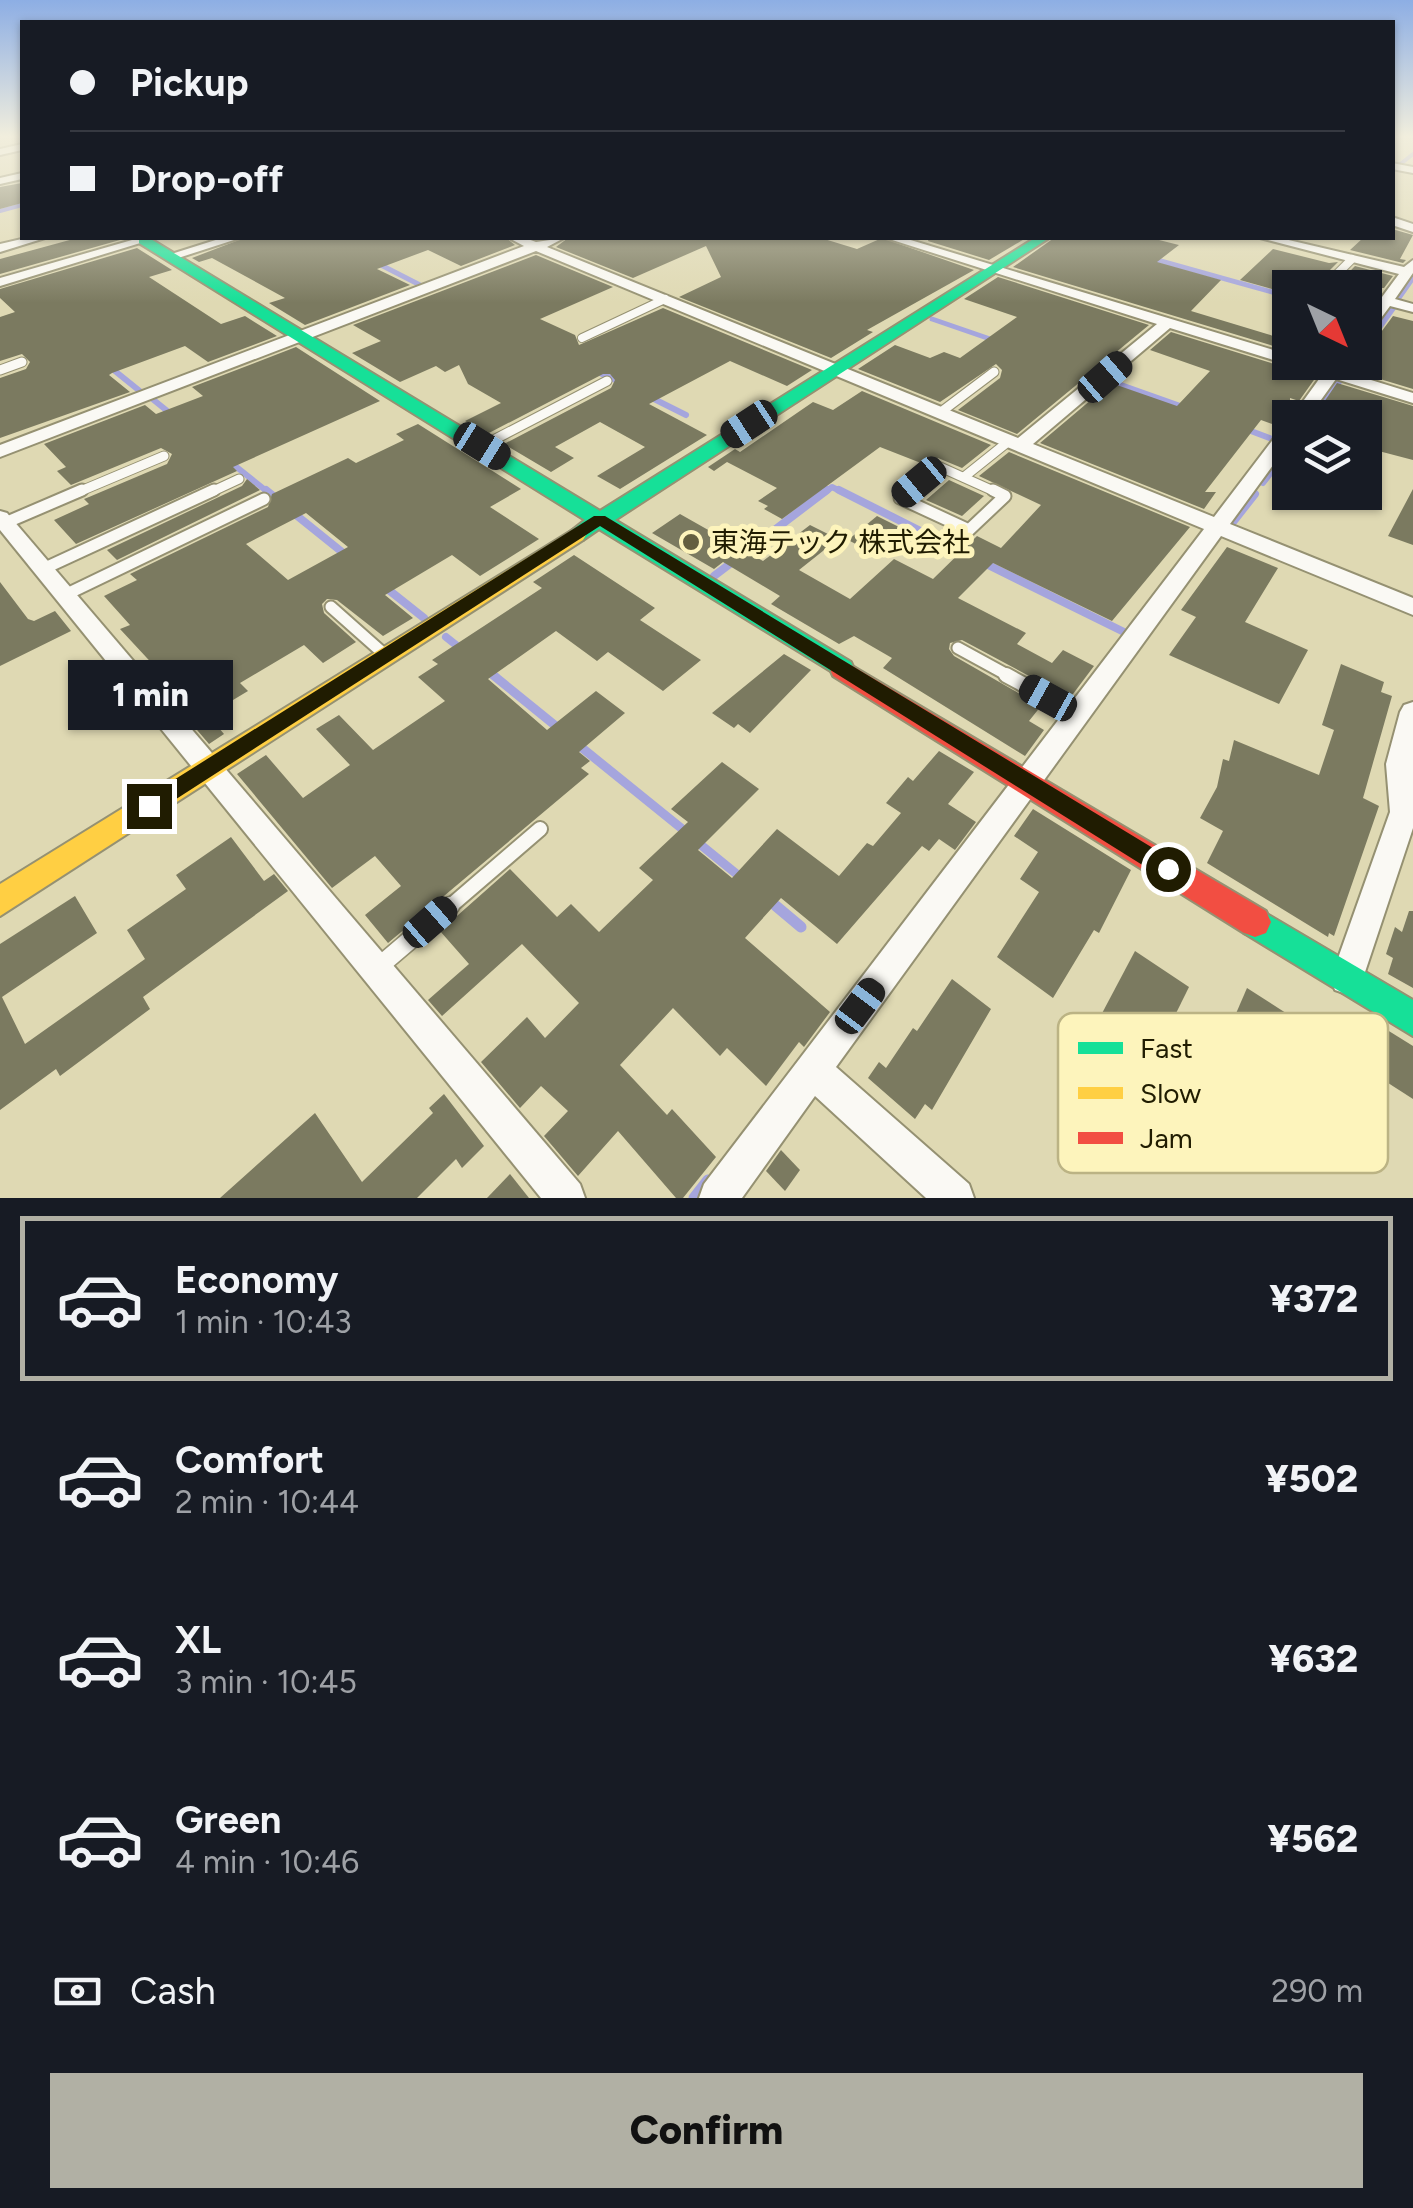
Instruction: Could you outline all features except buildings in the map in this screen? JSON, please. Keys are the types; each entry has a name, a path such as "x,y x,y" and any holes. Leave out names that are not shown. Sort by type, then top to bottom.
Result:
{"street":[{"path":"0,248 32,240"},
{"path":"0,282 51,267 63,276 157,245 212,240"},
{"path":"520,240 1413,607"},
{"path":"0,452 552,240"},
{"path":"899,240 1272,354"},
{"path":"0,901 1039,240"},
{"path":"1274,240 1410,268 1382,308"},
{"path":"1328,253 1339,240"},
{"path":"157,245 1413,1019"},
{"path":"1387,301 1413,308"},
{"path":"1015,443 1168,322"},
{"path":"1312,400 1327,380"},
{"path":"1367,380 1413,398"},
{"path":"718,1198 1272,453"},
{"path":"2,520 566,1198"},
{"path":"1347,978 1404,812 1399,764 1413,712"},
{"path":"813,1070 955,1198"}],"lane":[{"path":"1341,270 1352,259"},
{"path":"582,338 665,299"},
{"path":"0,370 22,362"},
{"path":"941,412 994,372"},
{"path":"482,446 606,381"},
{"path":"964,477 1015,443"},
{"path":"2,520 164,456"},
{"path":"938,466 964,477 1006,496 968,530 900,498 938,466"},
{"path":"42,568 239,478"},
{"path":"65,595 264,500"},
{"path":"331,607 386,655"},
{"path":"958,648 1078,714"},
{"path":"376,970 540,828"}],"waterway":[{"path":"0,211 20,206"},
{"path":"536,243 544,240"},
{"path":"1150,258 1272,292"},
{"path":"377,263 422,286"},
{"path":"1396,302 1413,278"},
{"path":"1382,324 1395,306"},
{"path":"932,319 993,340"},
{"path":"110,367 141,392"},
{"path":"596,371 624,384"},
{"path":"1104,379 1183,407"},
{"path":"1326,400 1339,382"},
{"path":"150,397 171,414"},
{"path":"650,397 686,415"},
{"path":"1243,428 1272,439"},
{"path":"229,461 269,493"},
{"path":"1263,483 1272,471"},
{"path":"824,493 832,487 844,493"},
{"path":"266,490 277,499"},
{"path":"714,576 827,490"},
{"path":"839,490 970,556"},
{"path":"1233,522 1255,494"},
{"path":"291,511 347,556"},
{"path":"982,562 1126,633"},
{"path":"385,587 424,618"},
{"path":"446,637 461,649"},
{"path":"487,670 496,677"},
{"path":"493,675 562,731"},
{"path":"576,743 686,832"},
{"path":"696,841 744,880"},
{"path":"770,901 779,909"},
{"path":"776,906 801,927"},
{"path":"694,1198 708,1180"}],"traffic: fast":[{"path":"144,240 842,669"},
{"path":"576,535 1040,240"},
{"path":"1255,922 1413,1019"}],"traffic: slow":[{"path":"0,901 576,535"}],"traffic: jam":[{"path":"842,669 1255,922"}],"place":[{"name":"東海テック 株式会社","path":"691,542"}],"route":[{"path":"149,806 600,519 1168,869"}]}
